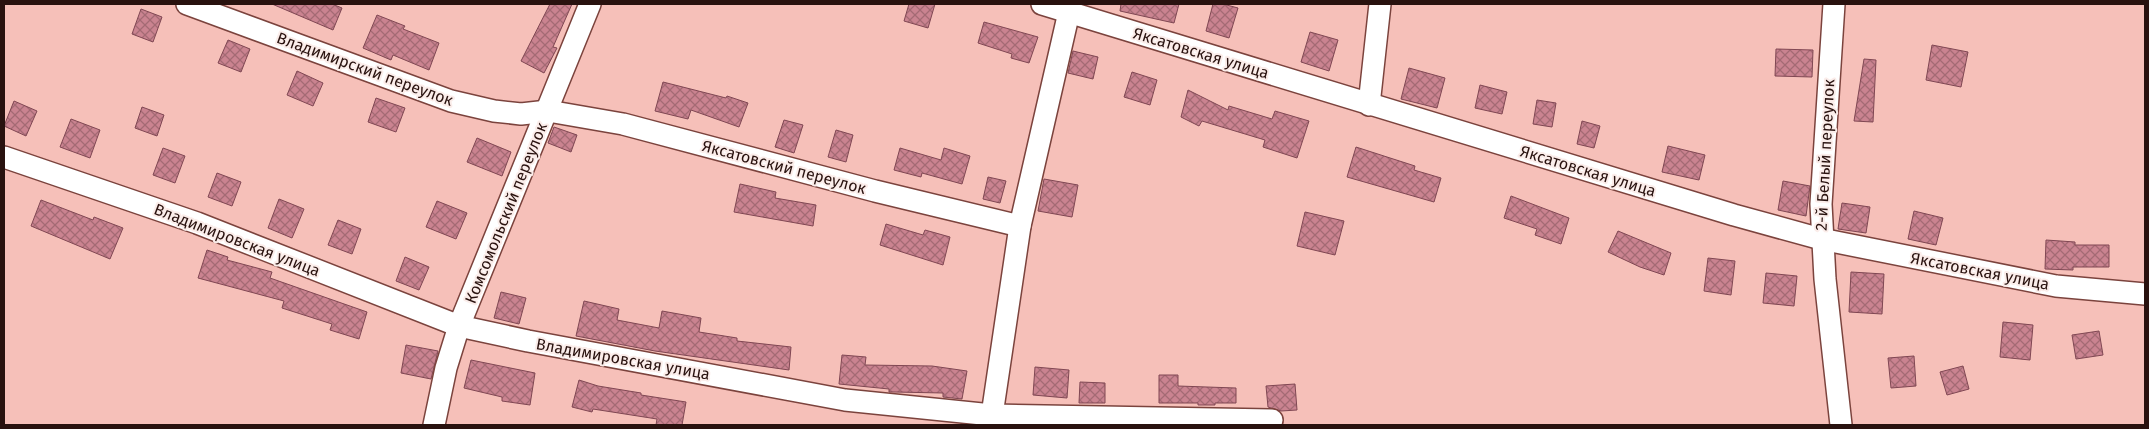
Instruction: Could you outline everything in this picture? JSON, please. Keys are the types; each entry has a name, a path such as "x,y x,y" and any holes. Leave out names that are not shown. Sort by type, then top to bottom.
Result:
{"street":[{"name":"Владимирский переулок","path":"187,4 451,101 494,111 521,114 548,111"},
{"name":"Комсомольский переулок","path":"434,425 446,368 460,326 590,4"},
{"name":"Яксатовская улица","path":"1042,4 1369,105 1724,212 1821,239 2056,286 2145,294"},
{"path":"1369,105 1380,4"},
{"name":"2-й Белый переулок","path":"1834,4 1821,204 1821,239 1841,425"},
{"path":"992,416 1020,226 1069,12"},
{"name":"Яксатовский переулок","path":"548,111 623,124 875,191 1020,226"},
{"name":"Владимировская улица","path":"4,157 197,223 460,326 528,341 845,400 992,416 1272,420"}],"building":[{"path":"272,4 332,4 342,8 333,30"},
{"path":"550,4 572,4 553,47 557,48 544,73 521,61"},
{"path":"909,4 935,4 928,28 904,21"},
{"path":"1121,4 1179,4 1174,23 1120,11"},
{"path":"1213,4 1223,4 1238,8 1229,38 1206,31"},
{"path":"141,9 162,17 153,42 132,34"},
{"path":"377,15 405,26 403,29 439,43 429,70 393,55 391,60 363,48"},
{"path":"984,22 1038,37 1029,63 1011,58 1012,54 978,43"},
{"path":"1310,32 1338,40 1329,71 1301,62"},
{"path":"228,40 250,49 241,72 218,63"},
{"path":"1932,45 1968,52 1961,87 1926,80"},
{"path":"1776,49 1813,50 1812,77 1775,76"},
{"path":"1073,51 1098,57 1093,79 1068,73"},
{"path":"1864,59 1876,60 1873,122 1854,121"},
{"path":"1409,68 1445,78 1437,108 1401,99"},
{"path":"297,71 323,83 313,106 287,95"},
{"path":"1132,72 1157,80 1150,105 1124,97"},
{"path":"663,82 726,98 727,96 748,103 739,127 691,110 688,119 655,111"},
{"path":"1480,85 1507,92 1502,114 1475,108"},
{"path":"1188,90 1228,110 1229,106 1272,119 1275,111 1309,121 1297,158 1263,147 1265,140 1202,121 1199,126 1181,117"},
{"path":"376,98 405,108 396,132 368,122"},
{"path":"1537,100 1556,103 1552,127 1533,124"},
{"path":"14,101 37,111 26,136 4,126"},
{"path":"142,107 164,115 157,136 135,128"},
{"path":"71,119 100,130 90,158 60,147"},
{"path":"784,120 803,125 794,153 775,147"},
{"path":"1582,121 1600,126 1594,148 1577,144"},
{"path":"554,127 577,135 571,152 548,143"},
{"path":"836,130 853,135 846,162 828,157"},
{"path":"477,138 511,152 502,176 467,162"},
{"path":"1668,146 1705,155 1699,180 1662,172"},
{"path":"1356,147 1415,166 1414,170 1441,178 1434,202 1347,177"},
{"path":"163,148 185,156 175,183 153,175"},
{"path":"900,148 941,160 944,148 970,156 962,184 922,173 921,177 894,170"},
{"path":"217,173 241,182 232,206 208,197"},
{"path":"988,177 1006,181 1000,203 983,199"},
{"path":"1044,179 1078,185 1072,217 1038,211"},
{"path":"1783,181 1810,186 1806,216 1778,210"},
{"path":"740,184 776,192 775,198 816,205 813,226 734,212"},
{"path":"1511,196 1569,218 1561,244 1535,235 1537,229 1504,218"},
{"path":"279,199 304,209 292,238 268,228"},
{"path":"41,200 93,220 94,217 123,228 110,259 31,226"},
{"path":"437,201 467,213 456,239 426,227"},
{"path":"1842,203 1870,207 1866,233 1838,229"},
{"path":"1914,211 1943,218 1936,245 1908,239"},
{"path":"1305,212 1344,221 1335,255 1297,246"},
{"path":"338,220 361,229 352,254 328,245"},
{"path":"886,224 923,235 925,230 950,237 943,265 880,245"},
{"path":"1618,231 1671,253 1664,275 1640,267 1608,252"},
{"path":"2046,240 2075,242 2075,245 2109,245 2109,267 2073,267 2073,270 2045,269"},
{"path":"207,250 228,257 227,260 272,272 270,278 367,312 359,339 330,330 332,324 282,308 284,301 198,278"},
{"path":"405,257 429,267 419,290 396,281"},
{"path":"1708,258 1735,261 1731,295 1704,291"},
{"path":"1851,272 1884,274 1882,314 1849,312"},
{"path":"1766,273 1797,276 1794,306 1763,303"},
{"path":"501,292 526,298 519,324 494,318"},
{"path":"584,301 619,309 617,320 659,328 662,311 701,318 699,332 737,338 737,341 791,347 789,370 655,351 576,336"},
{"path":"2003,322 2033,325 2030,360 2000,357"},
{"path":"2099,331 2103,355 2076,359 2072,335"},
{"path":"406,345 438,351 431,379 401,373"},
{"path":"842,355 866,357 865,365 932,366 967,371 962,399 943,397 943,393 889,392 889,389 839,384"},
{"path":"1914,356 1916,386 1891,388 1888,358"},
{"path":"471,360 535,373 530,405 502,401 502,397 464,388"},
{"path":"1963,366 1969,389 1947,395 1940,372"},
{"path":"1035,367 1069,370 1067,398 1033,395"},
{"path":"1159,375 1178,375 1178,386 1236,388 1236,403 1198,405 1198,403 1159,403"},
{"path":"579,380 598,386 641,393 641,395 686,402 682,425 656,425 657,419 593,409 592,412 572,407"},
{"path":"1080,382 1105,383 1105,403 1079,403"},
{"path":"1295,384 1297,410 1281,411 1268,407 1266,386"}]}
